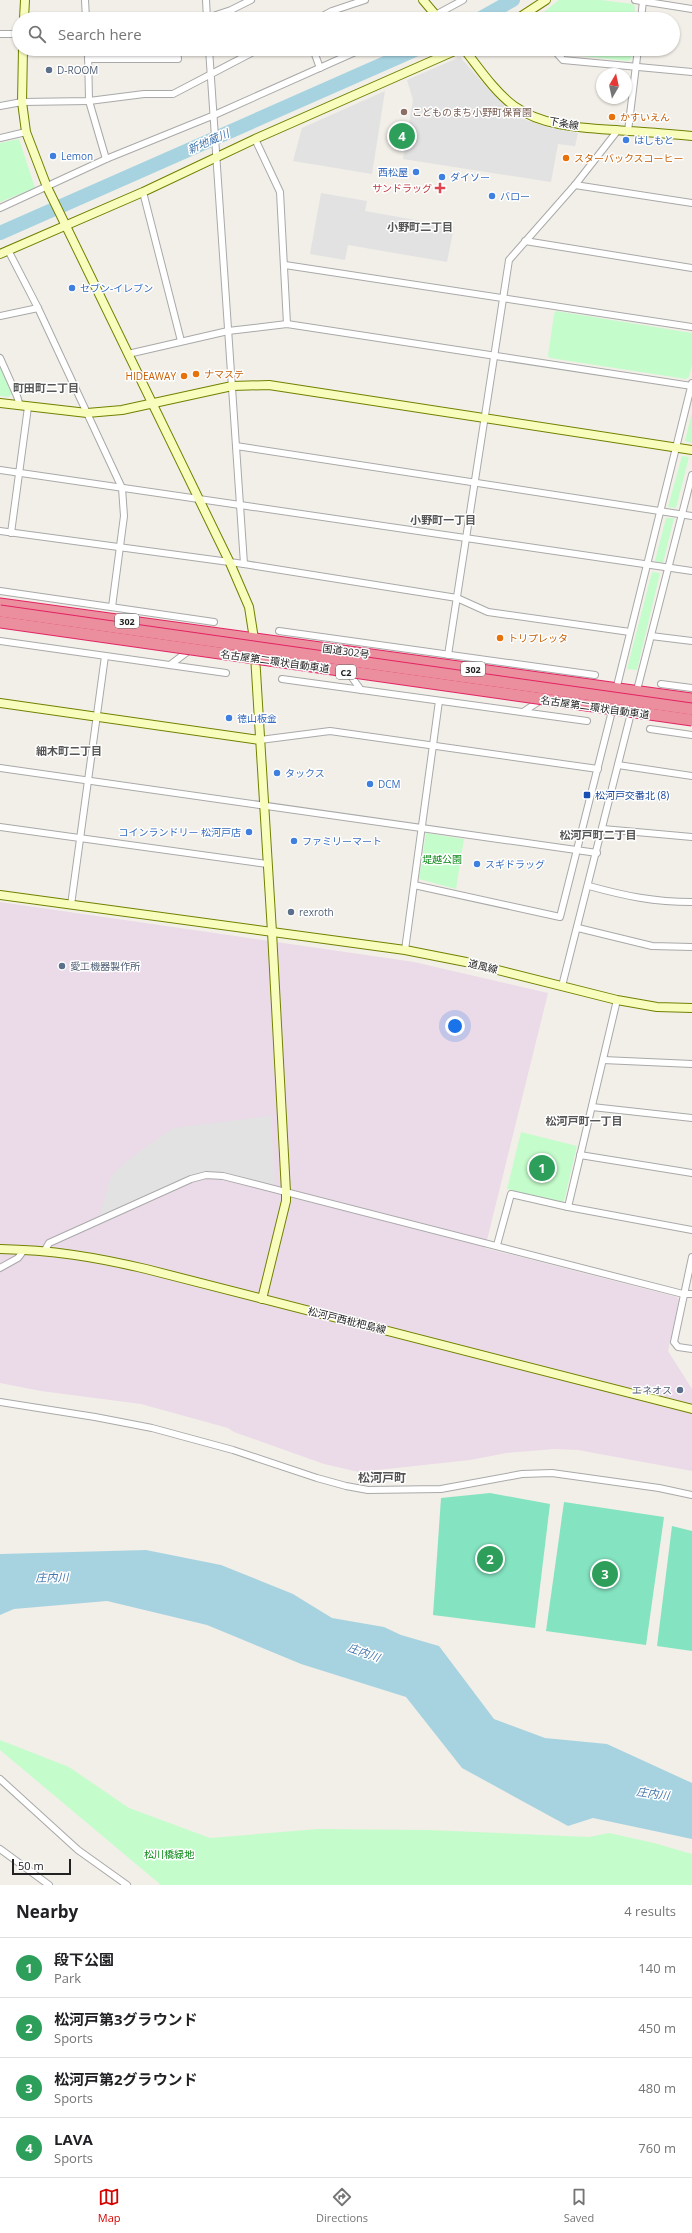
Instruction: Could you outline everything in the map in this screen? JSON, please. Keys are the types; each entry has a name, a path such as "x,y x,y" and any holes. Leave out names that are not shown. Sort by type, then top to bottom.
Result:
{"highway":[{"name":"国道302号","path":"0,604 165,627 213,627 254,639 692,699"},
{"name":"名古屋第二環状自動車道","path":"0,611 692,709"},
{"name":"名古屋第二環状自動車道","path":"0,622 692,720"}],"street":[{"path":"24,12 25,0"},
{"path":"84,0 85,12"},
{"path":"206,0 206,12"},
{"path":"225,12 251,0"},
{"path":"330,12 365,0"},
{"path":"423,0 433,12"},
{"path":"445,12 463,0"},
{"path":"530,12 546,0"},
{"path":"635,0 692,9"},
{"path":"642,12 643,1"},
{"path":"0,34 12,34"},
{"path":"23,56 22,102 26,132 47,188 230,563 249,607 254,639 286,1192 286,1201 262,1299"},
{"path":"106,159 90,102 88,59 178,58 178,56"},
{"path":"209,56 212,116 244,564"},
{"path":"0,106 22,102 90,102 144,94 173,94 245,56"},
{"path":"316,56 320,68"},
{"path":"0,208 47,188 106,159 212,116 347,56"},
{"path":"0,254 143,192 215,155 255,139 443,56"},
{"name":"下条線","path":"470,56 500,94 515,106 534,117 555,123 692,136"},
{"path":"559,56 562,60 692,72"},
{"path":"628,130 637,56"},
{"path":"448,655 476,483 509,260 575,185 618,130"},
{"path":"0,138 26,132"},
{"path":"255,139 280,192 288,324"},
{"path":"575,185 692,203"},
{"path":"143,192 181,341"},
{"path":"525,241 692,268"},
{"path":"8,250 38,308 122,488 124,516 112,607"},
{"path":"285,265 692,326"},
{"path":"0,316 38,308"},
{"path":"128,354 228,331 288,324 692,385 675,448 578,850 560,917 414,884"},
{"path":"0,358 20,406"},
{"path":"0,403 87,413 122,410 232,386 269,385 486,417 692,450"},
{"path":"11,532 28,407"},
{"path":"236,446 692,516"},
{"path":"0,470 239,504 692,572"},
{"path":"562,986 589,886 636,691 692,475"},
{"path":"0,531 244,564 457,598 488,612 630,632"},
{"path":"0,591 159,614 213,627"},
{"path":"159,614 165,627"},
{"path":"170,665 213,627"},
{"path":"279,631 595,675"},
{"path":"303,646 319,636"},
{"path":"651,636 692,641"},
{"path":"0,641 226,673"},
{"path":"333,650 361,690"},
{"path":"70,905 105,656"},
{"path":"523,665 530,676"},
{"path":"282,679 587,721"},
{"path":"523,712 568,682"},
{"path":"661,684 692,688"},
{"path":"405,950 440,701"},
{"path":"0,702 260,740 330,731 598,768"},
{"path":"650,729 692,735"},
{"path":"618,766 692,776"},
{"path":"0,768 597,852"},
{"path":"0,827 267,864"},
{"path":"603,828 692,837"},
{"path":"589,886 634,898 670,902 692,902"},
{"name":"道風線","path":"0,895 405,950 466,962 617,1000 657,1007 692,1008"},
{"path":"578,928 652,946 692,947"},
{"path":"568,1207 617,1000"},
{"path":"603,1060 692,1064"},
{"path":"592,1107 692,1118"},
{"path":"580,1155 692,1173"},
{"path":"45,1250 49,1243 191,1179 206,1175 223,1176 497,1245 683,1294 692,1294"},
{"path":"497,1245 511,1194 568,1207 692,1230"},
{"name":"松河戸西枇杷島線","path":"0,1249 45,1250 131,1265 692,1409"},
{"path":"0,1268 18,1258 24,1250"},
{"path":"692,1257 674,1342 678,1347 692,1349"},
{"path":"0,1402 95,1417 152,1428 233,1450 317,1478 368,1490 441,1489 522,1474 552,1473 659,1488 692,1495"},
{"path":"0,1779 78,1850 127,1885"},
{"path":"0,1848 48,1885"}],"shaded area":[{"path":"460,57 491,92 526,120 550,128 578,133 575,146 558,144 551,182 403,159 413,100 407,80"},
{"path":"385,91 372,174 293,161 302,128"},
{"path":"321,193 367,201 365,211 454,227 447,262 348,245 345,260 310,254"},
{"path":"0,902 414,962 548,993 485,1248 677,1297 679,1300 668,1351 692,1389 692,1471 578,1450 555,1449 506,1453 470,1460 359,1472 324,1464 234,1432 228,1428 141,1404 41,1391 0,1383"},
{"path":"271,1116 275,1182 272,1185 217,1172 197,1174 99,1218 111,1176 125,1162 173,1128"}],"green space":[{"path":"559,0 601,0 633,4 635,7 635,12 544,12"},
{"path":"582,56 631,56 631,59 628,61"},
{"path":"19,139 35,188 0,202 0,143"},
{"path":"556,311 692,333 692,365 689,377 686,379 550,358 548,356 554,314"},
{"path":"0,367 12,393 9,397 0,396"},
{"path":"692,412 692,443 685,441"},
{"path":"682,456 689,457 676,508 668,507"},
{"path":"666,518 674,518 663,563 655,561"},
{"path":"652,572 660,573 637,670 627,669"},
{"name":"堤越公園","path":"426,833 464,839 456,889 419,879"},
{"path":"521,1132 577,1146 564,1201 561,1203 507,1189"},
{"path":"490,1493 550,1504 535,1628 433,1615 441,1498"},
{"path":"564,1502 664,1517 646,1645 546,1631"},
{"path":"672,1526 692,1531 692,1651 657,1646"},
{"name":"松川橋緑地","path":"0,1740 69,1767 129,1808 210,1838 318,1829 430,1830 589,1837 609,1833 654,1843 692,1854 692,1885 161,1885 0,1750"}],"water":[{"name":"庄内川","path":"146,1550 221,1565 293,1594 332,1618 384,1627 401,1635 439,1646 494,1719 545,1738 607,1744 692,1783 692,1839 593,1818 568,1826 462,1768 406,1697 301,1664 207,1625 107,1601 14,1609 0,1615 0,1554"}],"waterway":[{"name":"新地蔵川","path":"492,12 513,0"},
{"name":"新地蔵川","path":"0,233 401,56"}],"place":[{"name":"D-ROOM","path":"49,70"},
{"name":"こどものまち小野町保育園","path":"404,112"},
{"name":"かすいえん","path":"612,117"},
{"name":"LAVA","path":"402,136"},
{"name":"はしもと","path":"626,140"},
{"name":"Lemon","path":"53,156"},
{"name":"スターバックスコーヒー","path":"566,158"},
{"name":"西松屋","path":"416,172"},
{"name":"ダイソー","path":"442,177"},
{"name":"サンドラッグ","path":"440,188"},
{"name":"バロー","path":"492,196"},
{"name":"セブン-イレブン","path":"72,288"},
{"name":"ナマステ","path":"196,374"},
{"name":"HIDEAWAY","path":"184,376"},
{"name":"トリプレッタ","path":"500,638"},
{"name":"徳山板金","path":"229,718"},
{"name":"タックス","path":"277,773"},
{"name":"DCM","path":"370,784"},
{"name":"松河戸交番北 (8)","path":"587,795"},
{"name":"コインランドリー 松河戸店","path":"249,832"},
{"name":"ファミリーマート","path":"294,841"},
{"name":"スギドラッグ","path":"477,864"},
{"name":"rexroth","path":"291,912"},
{"name":"愛工機器製作所","path":"62,966"},
{"name":"段下公園","path":"542,1168"},
{"name":"エネオス","path":"680,1390"},
{"name":"松河戸第3グラウンド","path":"490,1559"},
{"name":"松河戸第2グラウンド","path":"605,1574"}],"district":[{"name":"小野町二丁目","path":"420,226"},
{"name":"町田町二丁目","path":"46,387"},
{"name":"小野町一丁目","path":"443,519"},
{"name":"細木町二丁目","path":"69,750"},
{"name":"松河戸町二丁目","path":"598,834"},
{"name":"松河戸町一丁目","path":"584,1120"},
{"name":"松河戸町","path":"382,1477"}]}
